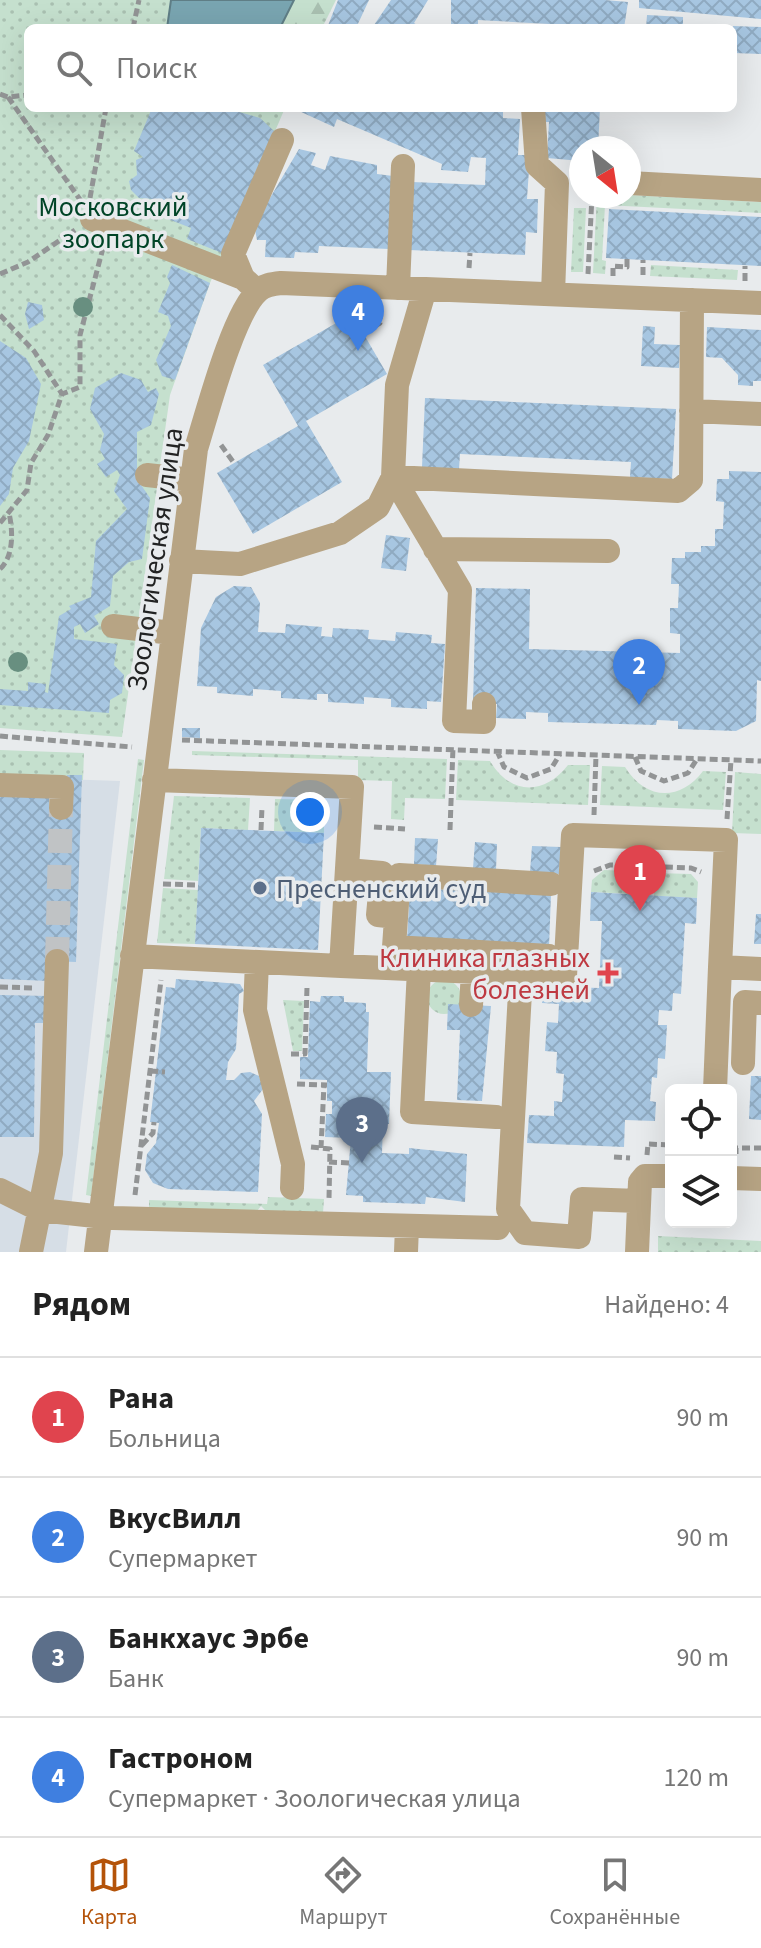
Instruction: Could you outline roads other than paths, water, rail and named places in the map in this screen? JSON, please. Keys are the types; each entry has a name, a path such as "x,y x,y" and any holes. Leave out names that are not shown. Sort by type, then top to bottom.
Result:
{"street":[{"path":"533,112 537,165 557,183 553,294"},
{"path":"250,284 233,254 282,140"},
{"path":"398,288 403,166"},
{"path":"641,184 761,190"},
{"path":"92,219 250,284 761,303"},
{"name":"Зоологическая улица","path":"96,1252 196,449 223,364 246,306 250,284"},
{"path":"181,561 240,564 340,533 378,507 393,477 397,385 425,289"},
{"path":"393,477 678,491 691,480 692,300"},
{"path":"691,411 761,414"},
{"path":"147,475 192,480"},
{"path":"393,477 460,590 454,721 484,722 484,704"},
{"path":"435,549 608,551"},
{"path":"113,626 172,633"},
{"path":"154,780 352,787 341,966"},
{"path":"0,785 62,787 61,808"},
{"path":"132,956 565,976 573,835 726,840 715,1084"},
{"path":"347,870 382,873 378,915 396,917"},
{"path":"549,956 394,947 399,875 551,884"},
{"path":"31,1252 51,1153 57,961"},
{"path":"257,962 255,1010 293,1164 292,1188"},
{"path":"720,967 761,969"},
{"path":"419,969 412,1112 496,1117"},
{"path":"471,1005 473,972"},
{"path":"521,974 508,1209 525,1233 579,1237 582,1199 639,1201"},
{"path":"743,1063 745,1002 761,1003"},
{"path":"637,1252 642,1178 665,1176"},
{"path":"737,1178 761,1179"},
{"path":"0,1190 40,1210 101,1217 498,1228"},
{"path":"406,1252 407,1226"}],"water":[{"path":"171,0 294,0 282,24 168,24"}],"tunnel":[{"path":"57,961 61,808"}],"place":[{"name":"Гастроном","path":"358,351"},
{"name":"ВкусВилл","path":"639,705"},
{"name":"Пресненский суд","path":"260,888"},
{"name":"Рана","path":"640,911"},
{"name":"Клиника глазных болезней","path":"608,973"},
{"name":"Банкхаус Эрбе","path":"362,1163"}],"park label":[{"name":"Московский зоопарк","path":"113,222"}]}
